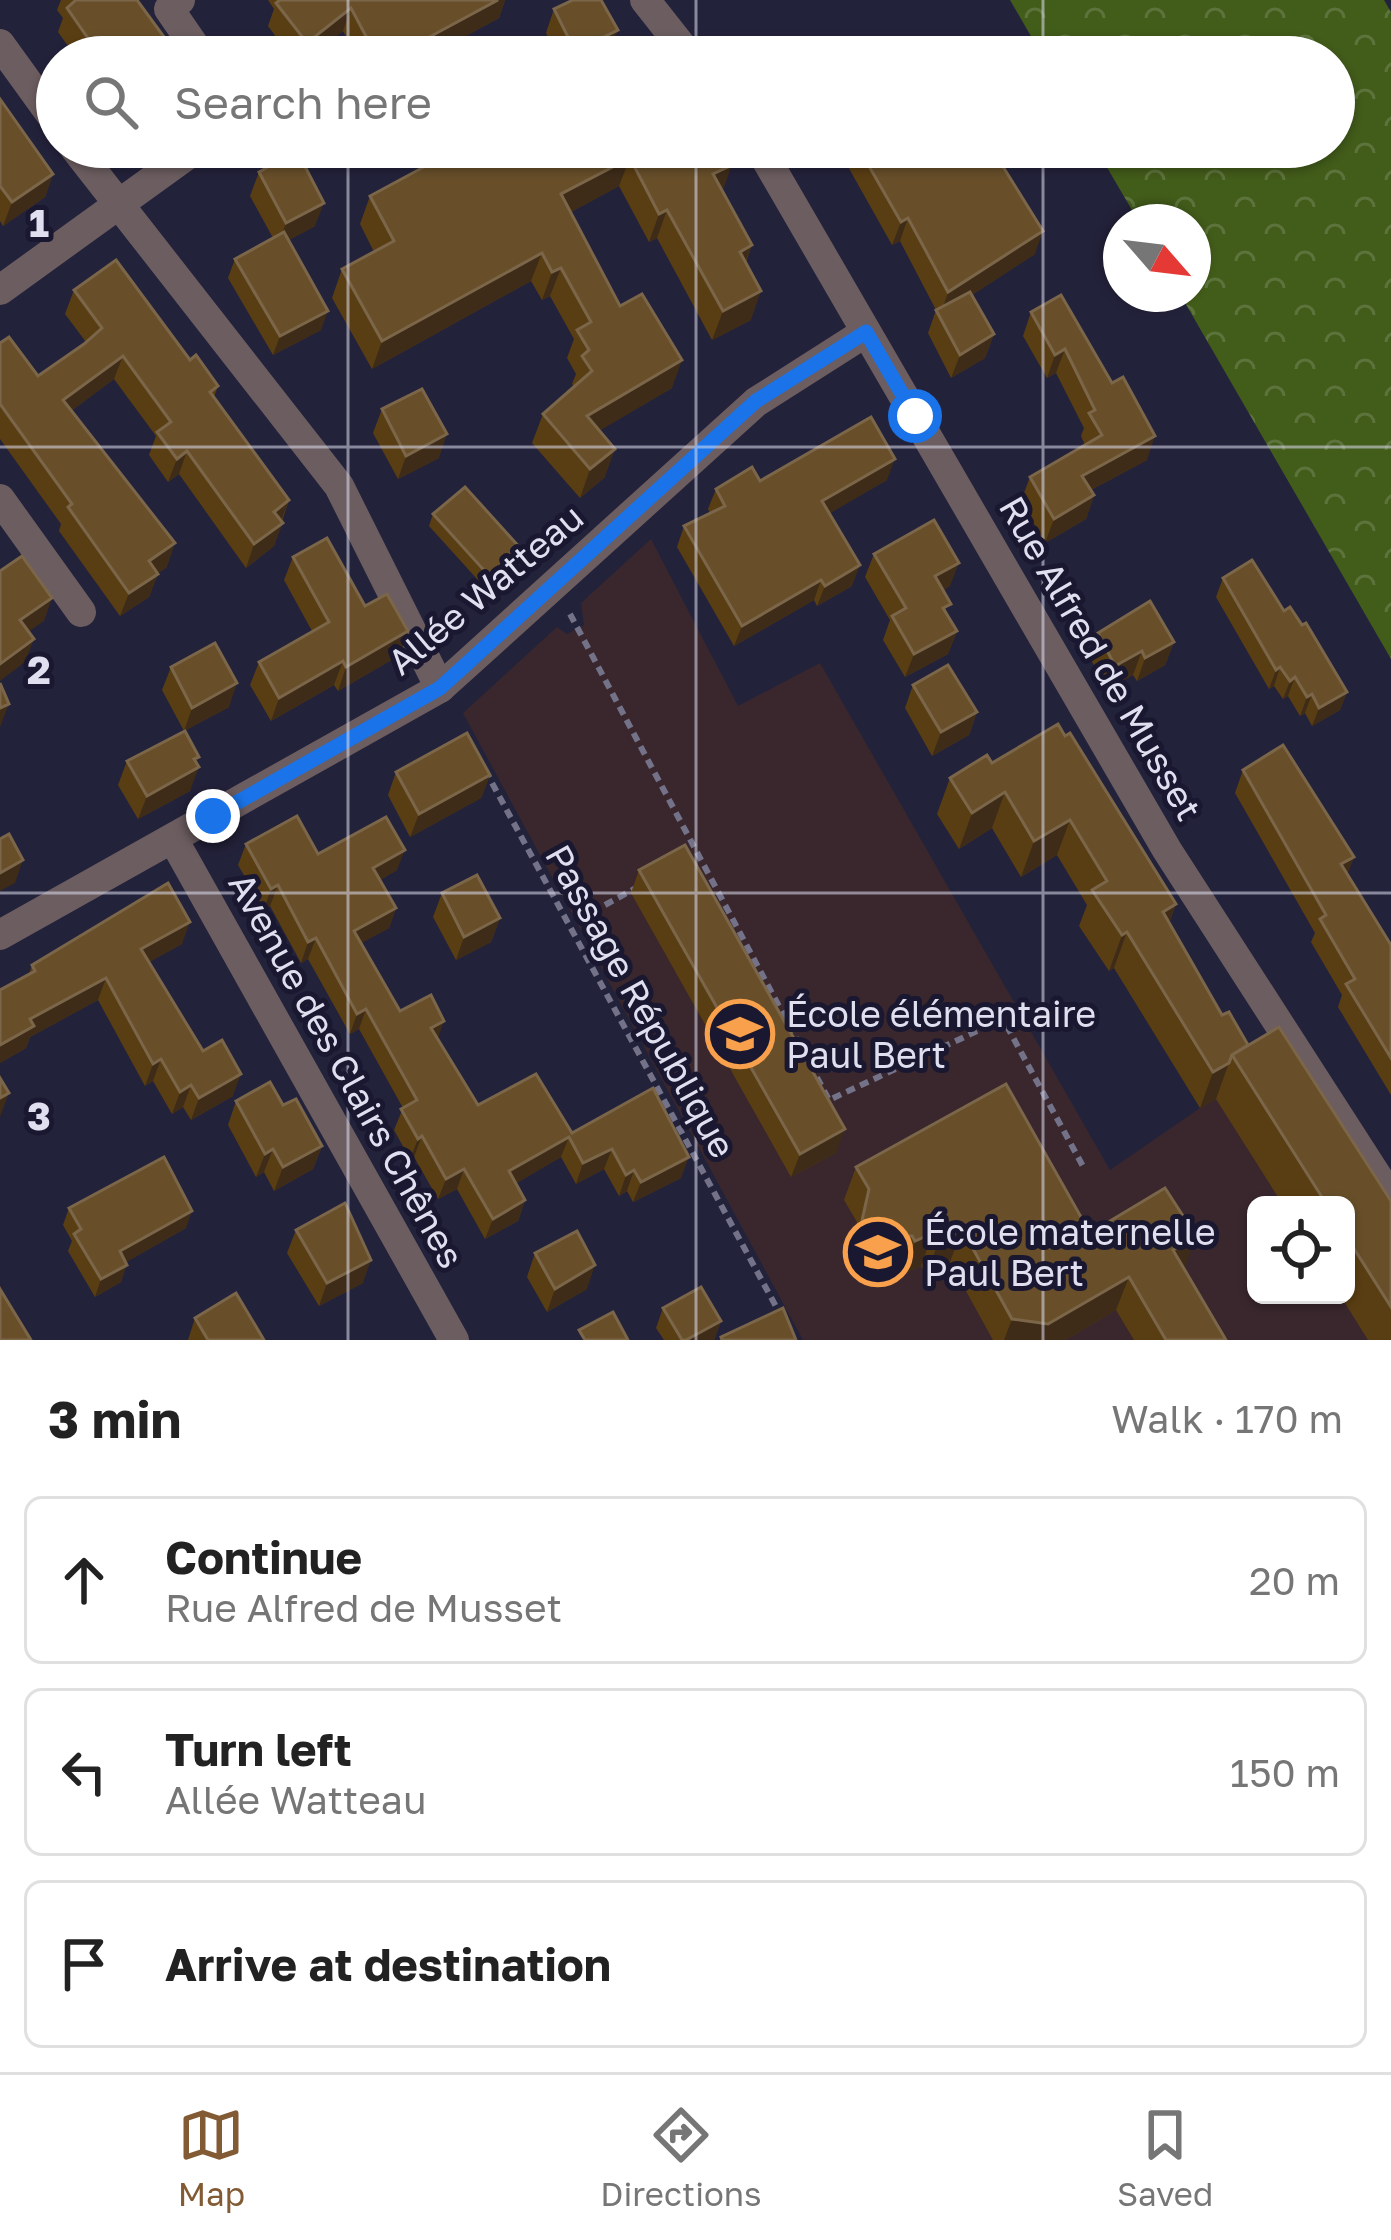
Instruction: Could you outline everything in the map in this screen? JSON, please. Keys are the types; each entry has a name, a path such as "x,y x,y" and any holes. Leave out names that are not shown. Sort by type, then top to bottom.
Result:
{"street":[{"path":"181,0 169,9 188,36"},
{"path":"645,0 673,36"},
{"path":"0,44 36,94"},
{"path":"89,168 339,486 440,688"},
{"path":"0,290 169,168"},
{"name":"Rue Alfred de Musset","path":"771,168 1167,850 1391,1198"},
{"name":"Allée Watteau","path":"0,935 440,688 756,401 866,332"},
{"path":"6,519 81,612"},
{"name":"Avenue des Clairs Chênes","path":"172,839 454,1340"}],"path":[{"path":"555,585 829,1100 1003,1018 1085,1170"},
{"name":"Passage République","path":"474,751 783,1319"},
{"path":"605,905 641,884"}],"shaded area":[{"path":"651,539 738,706 820,663 1110,1170 1263,1071 1343,1196 1247,1196 1247,1304 1355,1304 1355,1215 1391,1271 1391,1340 803,1340 463,713 557,627 567,634 584,625 581,603"}],"green space":[{"path":"1010,0 1384,0 1391,12 1391,659 1190,312 1211,312 1211,204 1128,204 1107,168 1355,168 1355,36 1031,36"}],"building":[{"path":"76,0 137,0 163,36 86,36 67,8"},
{"path":"498,0 431,36 366,36 351,8 316,36 302,36 276,3"},
{"path":"573,0 601,0 618,30 606,36 568,36 554,9"},
{"path":"0,99 36,150 36,168 49,168 53,174 12,202 0,186"},
{"path":"306,168 324,203 286,223 259,172"},
{"path":"422,168 611,168 561,194 620,306 642,294 682,360 587,416 615,449 590,469 543,414 592,371 582,356 589,350 577,330 591,322 561,268 552,272 542,253 382,341 342,269 394,241 370,196"},
{"path":"635,168 726,168 713,174 752,245 740,252 761,291 723,311 667,210 659,214"},
{"path":"870,168 1004,168 1043,231 948,292 908,218 901,222"},
{"path":"284,232 328,311 280,336 235,259"},
{"path":"116,260 190,360 196,355 218,386 210,392 289,500 274,512 283,523 254,544 187,451 177,459 157,432 171,422 123,356 63,400 175,543 149,561 158,574 129,593 0,404 0,343 9,337 38,376 84,344 102,328 74,290"},
{"path":"970,292 994,334 960,355 936,310"},
{"path":"1061,295 1112,383 1123,377 1155,436 1082,476 1094,495 1054,519 1030,477 1102,435 1065,349 1055,355 1031,312"},
{"path":"422,389 447,434 406,456 382,409"},
{"path":"871,417 895,459 822,501 860,565 825,586 821,580 742,626 684,526 725,506 716,489 752,467 760,481"},
{"path":"465,487 523,551 491,578 433,514"},
{"path":"934,520 959,563 935,576 951,604 943,608 957,631 914,654 892,616 906,608 874,554"},
{"path":"327,538 365,606 387,594 408,631 279,698 259,662 329,622 293,557"},
{"path":"22,556 52,598 20,620 34,639 0,664 0,571"},
{"path":"1252,560 1284,611 1290,607 1302,625 1306,623 1347,692 1319,708 1295,677 1290,681 1280,667 1276,670 1223,578"},
{"path":"1150,601 1174,642 1145,658 1142,651 1115,666 1098,633"},
{"path":"215,643 237,683 192,708 171,667"},
{"path":"948,665 977,712 941,732 913,685"},
{"path":"0,683 9,704 0,708"},
{"path":"1058,724 1065,736 1070,733 1176,904 1163,912 1222,1015 1229,1012 1248,1045 1213,1072 1127,932 1122,935 1092,890 1107,881 1070,820 1034,841 1005,792 972,813 950,778 987,755 992,763"},
{"path":"185,731 199,757 194,759 199,767 147,796 127,761"},
{"path":"467,733 490,775 419,814 396,772"},
{"path":"1283,745 1354,857 1341,864 1391,945 1391,1058 1346,984 1355,979 1320,919 1326,915 1243,770"},
{"path":"297,816 318,854 386,817 405,850 373,868 396,908 354,931 400,1011 431,995 444,1021 431,1028 478,1105 536,1074 572,1133 653,1088 689,1157 641,1182 634,1170 626,1175 612,1149 583,1163 569,1137 509,1171 525,1200 493,1219 464,1169 446,1179 401,1109 417,1100 366,1009 357,1014 316,938 308,942 278,885 271,889 246,844"},
{"path":"9,834 23,860 0,873 0,839"},
{"path":"685,845 845,1129 800,1154 639,870"},
{"path":"477,875 500,918 464,937 442,893"},
{"path":"168,883 190,922 141,949 203,1051 222,1040 241,1074 199,1098 191,1085 180,1092 161,1059 153,1064 106,978 30,1019 34,1026 0,1045 0,990 35,971 32,965"},
{"path":"1279,1027 1391,1201 1391,1307 1355,1250 1355,1196 1321,1196 1232,1055"},
{"path":"270,1082 283,1105 296,1099 322,1146 283,1167 273,1149 265,1154 236,1101"},
{"path":"1006,1084 1090,1233 1165,1188 1196,1236 1173,1250 1226,1340 1166,1340 1129,1277 1048,1324 1012,1319 962,1229 938,1243 933,1233 915,1241 912,1236 893,1236 861,1225 869,1189 856,1167"},
{"path":"164,1157 192,1211 120,1251 127,1265 101,1279 74,1234 81,1229 69,1208"},
{"path":"345,1203 371,1260 327,1283 296,1230"},
{"path":"577,1231 595,1265 555,1289 535,1253"},
{"path":"701,1287 721,1321 682,1340 663,1308"},
{"path":"0,1289 31,1340 0,1340"},
{"path":"236,1293 264,1340 208,1340 195,1318"},
{"path":"783,1308 796,1340 722,1340 721,1337"},
{"path":"613,1312 628,1340 585,1340 579,1330"}],"place":[{"name":"École élémentaire Paul Bert","path":"740,1034"},
{"name":"École maternelle Paul Bert","path":"878,1252"}],"route":[{"path":"213,816 440,688 756,401 866,332 915,416"}]}
